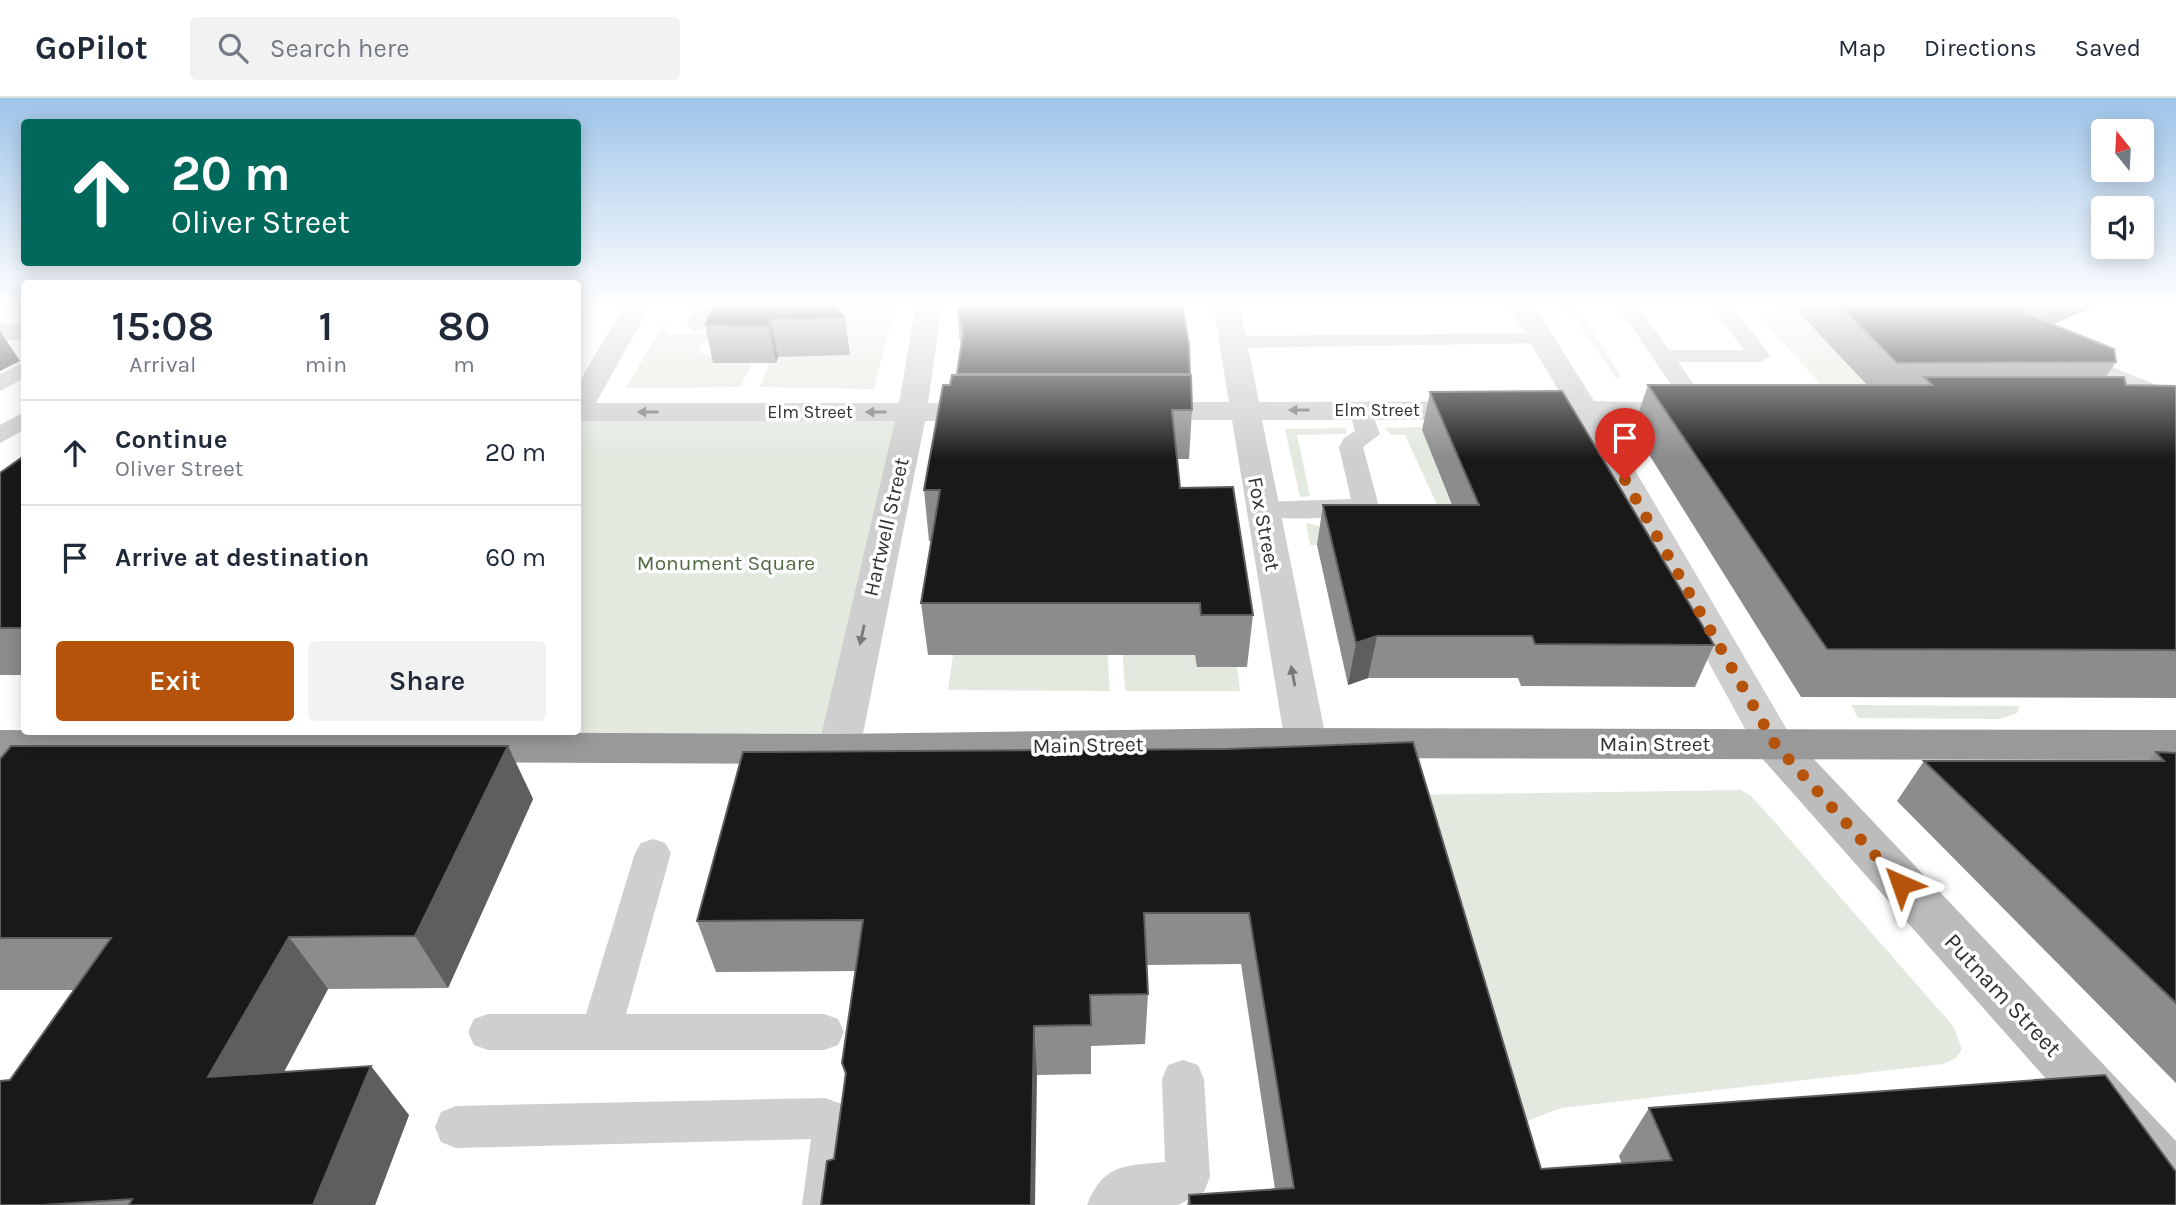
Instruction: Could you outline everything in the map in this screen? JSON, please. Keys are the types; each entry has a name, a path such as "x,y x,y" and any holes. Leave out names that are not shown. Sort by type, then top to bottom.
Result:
{"highway":[{"name":"Main Street","path":"13,754 376,738 839,749 1306,743 2176,745"}],"main road":[{"name":"Putnam Street","path":"1775,744 2176,1182"}],"street":[{"path":"581,406 609,356"},
{"name":"Hartwell Street","path":"839,749 912,412 921,356"},
{"name":"Fox Street","path":"1234,356 1306,743"},
{"path":"1551,356 1585,410 1775,744"},
{"path":"2065,356 2176,404"},
{"path":"2123,409 2176,409"},
{"name":"Elm Street","path":"1105,411 1713,410"},
{"name":"Elm Street","path":"581,411 1022,411"}],"lane":[{"path":"1662,356 1760,356"},
{"path":"1662,356 1713,410"},
{"path":"0,384 21,371"},
{"path":"0,411 21,398"},
{"path":"1262,510 1353,508 1365,503 1351,447 1352,443 1368,434 1362,410"},
{"path":"0,436 21,421"},
{"path":"601,1032 653,853"},
{"path":"488,1032 824,1032"},
{"path":"1109,1205 1122,1189 1178,1183 1188,1177 1182,1079"},
{"path":"456,1128 824,1118 835,1121 824,1205"}],"green space":[{"path":"645,356 751,357 748,363 752,364 740,387 626,388"},
{"path":"883,356 874,389 760,387 769,363 775,363 778,357"},
{"path":"1601,356 1608,356 1621,377 1617,379"},
{"path":"1795,356 1840,356 1871,389 1825,389"},
{"name":"Monument Square","path":"581,412 912,412 839,749 372,744 378,735 581,735"},
{"path":"1421,427 1467,544 1310,545 1306,523 1319,526 1322,535 1451,535 1405,435 1391,435 1385,428"},
{"path":"1346,428 1347,434 1297,435 1310,496 1300,497 1285,429"},
{"path":"1118,579 1151,655 1195,655 1237,667 1240,691 1125,691"},
{"path":"1107,647 1110,691 948,690 953,655 1084,655"},
{"path":"1851,705 2020,706 2017,713 2000,719 1858,718"},
{"path":"1741,790 1751,796 1779,827 1953,1026 1962,1049 1956,1058 1943,1064 1561,1108 1530,1120 1512,1139 1400,795"}],"building":[{"path":"960,356 1189,356 1190,374 957,374"},
{"path":"1890,356 2115,356 2116,362 1897,363"},
{"path":"952,375 1191,375 1192,410 1172,410 1180,488 1233,487 1253,615 1201,615 1200,603 921,603 940,490 924,490 943,385 950,385"},
{"path":"1924,377 2124,377 2126,385 2176,386 2176,650 1827,649 1648,385 1932,385"},
{"path":"1562,391 1714,645 1535,644 1532,636 1377,636 1356,643 1323,505 1479,505 1430,392"},
{"path":"21,458 21,628 0,628 0,473"},
{"path":"1413,742 1541,1169 1672,1160 1649,1108 2105,1075 2176,1172 2176,1205 1190,1205 1189,1195 1294,1188 1249,913 1144,913 1148,994 1090,995 1091,1025 1034,1026 1031,1205 821,1205 827,1161 834,1159 846,1073 842,1063 863,920 697,921 743,752 1227,749"},
{"path":"11,746 508,746 415,936 289,937 208,1077 371,1066 313,1205 129,1205 132,1199 0,1205 0,1081 10,1080 111,938 0,938 0,759"},
{"path":"2156,752 2176,753 2176,1003 1924,761 2164,761"}],"route":[{"path":"1625,480 1775,744 1901,884"}]}
